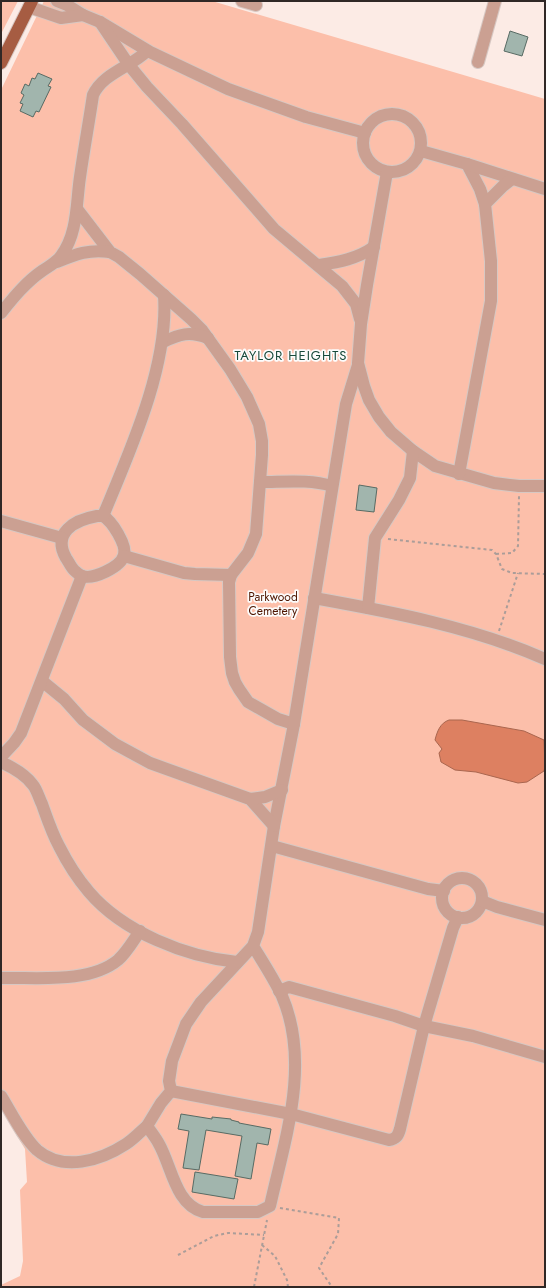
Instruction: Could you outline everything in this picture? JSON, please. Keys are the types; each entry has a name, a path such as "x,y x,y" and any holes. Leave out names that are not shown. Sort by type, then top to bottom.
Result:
{"main road":[{"path":"1,63 30,4"}],"street":[{"path":"57,1 67,4 83,15 100,22 148,51 228,89 306,117 364,133"},
{"path":"242,1 256,5"},
{"path":"478,62 495,1"},
{"path":"30,4 61,18 83,15"},
{"path":"100,22 129,65 147,87 182,124 274,229 342,286 356,304 362,324"},
{"path":"56,262 67,246 72,234 77,209 93,95 96,88 102,82 140,58 148,51"},
{"path":"392,113 401,115 416,125 422,142 421,151 414,163 408,168 402,171 387,172 379,169 367,158 364,150 364,133 375,119 383,115 392,113"},
{"path":"421,151 545,188"},
{"path":"459,474 490,301 492,279 485,204 480,189 467,164"},
{"path":"171,1091 169,1081 172,1061 186,1024 201,1002 253,946 258,932 274,826 294,724 346,404 358,363 362,324 387,172"},
{"path":"485,204 512,179"},
{"path":"77,209 110,252 135,269 191,319 208,338 237,380 247,397 259,424 262,441 256,534 253,544 244,560 231,575 229,582 230,657 235,682 248,702 278,718 294,724"},
{"path":"318,265 347,261 367,252 374,247"},
{"path":"1,313 14,296 30,281 56,262 88,251 98,250 110,252"},
{"path":"103,516 146,405 163,342 165,323 164,295"},
{"path":"163,342 175,336 188,333 208,338"},
{"path":"358,363 369,400 379,417 390,432 412,451 435,466 459,474 494,483 519,486 545,486"},
{"path":"368,608 375,538 400,500 410,478 412,451"},
{"path":"260,482 305,481 332,486"},
{"path":"103,516 111,523 118,533 125,548 124,556 106,572 97,575 82,576 74,571 63,553 62,538 67,529 81,520 103,516"},
{"path":"1,521 62,538"},
{"path":"124,556 184,573 231,575"},
{"path":"1,757 14,743 20,733 42,681 82,576"},
{"path":"314,598 440,624 495,641 545,659"},
{"path":"42,681 64,699 84,720 115,744 150,763 250,799 265,797 282,790"},
{"path":"1,762 10,766 33,785 58,845 68,863 89,893 118,918 156,940 196,955 216,960 237,962"},
{"path":"250,799 274,826"},
{"path":"272,846 428,889 444,890"},
{"path":"462,878 473,881 480,889 482,901 478,911 469,917 458,917 450,914 445,907 443,899 444,890 451,882 462,878"},
{"path":"482,901 497,907 545,920"},
{"path":"171,1091 290,1114 388,1140 393,1140 398,1137 424,1026 453,928 458,917"},
{"path":"1,978 71,977 94,973 104,969 118,960 132,944 140,931"},
{"path":"147,1126 160,1145 180,1192 189,1205 196,1210 203,1212 258,1212 270,1206 290,1114 296,1065 295,1044 290,1019 279,991 253,946"},
{"path":"279,991 289,987 395,1016 424,1026 472,1036 545,1057"},
{"path":"1,1096 36,1149 46,1157 64,1162 86,1161 109,1154 127,1144 147,1126 161,1103 171,1091"}],"path":[{"path":"496,554 512,554 518,546 519,486"},
{"path":"375,538 492,550 496,554 502,569 512,573 545,574"},
{"path":"495,641 518,573"},
{"path":"254,1287 270,1206 339,1218 338,1234 319,1268 332,1287"},
{"path":"178,1254 214,1236 228,1233 264,1235"},
{"path":"262,1245 275,1256 287,1280 288,1287"}],"green space":[{"path":"1,1 18,1 1,34"},
{"name":"Parkwood Cemetery","path":"44,1 212,1 545,99 545,1287 1,1287 1,1285 20,1276 23,1261 20,1190 27,1182 25,1149 1,1109 1,90"}],"shaded area":[{"path":"449,720 462,720 524,731 544,740 544,771 527,782 518,783 476,772 455,770 441,762 439,753 442,749 435,740 441,726"}],"building":[{"path":"510,31 528,37 522,56 504,51"},
{"path":"38,73 52,79 48,86 51,87 39,112 36,111 33,117 20,111 23,104 20,103 24,95 21,93 25,84 29,86 32,78 35,79"},
{"path":"359,485 377,488 374,512 356,510"},
{"path":"181,1114 212,1119 212,1117 231,1119 239,1123 271,1129 268,1145 257,1143 251,1179 235,1176 242,1136 206,1130 199,1170 183,1168 189,1131 178,1129"},
{"path":"195,1172 238,1179 234,1199 192,1192"}],"district":[{"name":"TAYLOR HEIGHTS","path":"291,355"}]}
